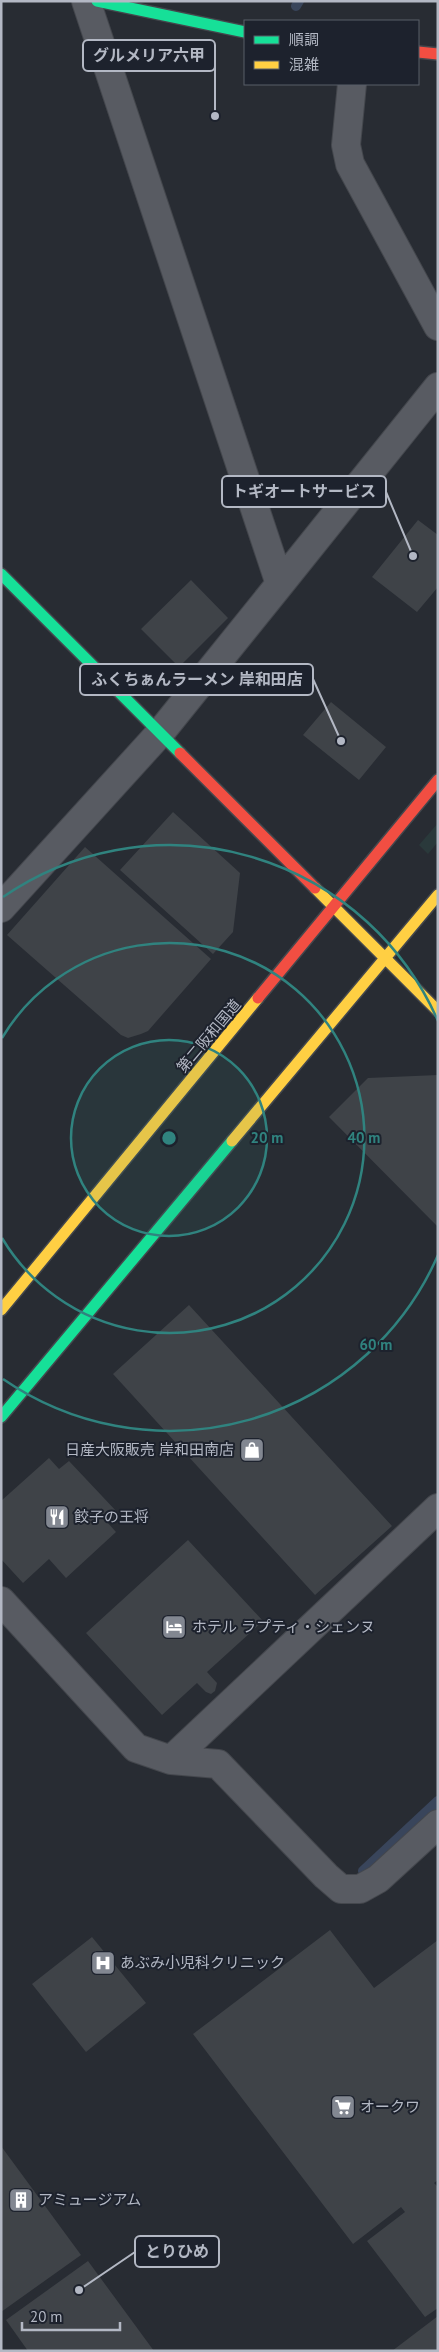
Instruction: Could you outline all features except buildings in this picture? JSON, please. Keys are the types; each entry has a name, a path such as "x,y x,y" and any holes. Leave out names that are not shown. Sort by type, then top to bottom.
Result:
{"main road":[{"path":"98,1 134,11 244,32"},
{"path":"419,52 438,54"},
{"path":"1,574 438,1011"},
{"name":"第二阪和国道","path":"1,1310 438,780"},
{"path":"1,1417 438,895"}],"street":[{"path":"86,1 280,584"},
{"path":"352,85 346,145 350,164 438,326"},
{"path":"1,908 160,733 438,387"},
{"path":"172,1760 438,1508"},
{"path":"1,1601 136,1748 172,1760 218,1764 326,1876 341,1888 360,1888 378,1879 438,1824"}],"shaded area":[{"path":"438,823 438,842 428,854 419,845"}],"waterway":[{"path":"296,6 299,1"},
{"path":"363,1871 438,1801"}],"traffic: fast":[{"path":"97,1 244,32"},
{"path":"1,574 180,753"},
{"path":"1,1417 232,1141"}],"traffic: slow":[{"path":"315,888 438,1011"},
{"path":"232,1141 438,895"},
{"path":"1,1310 258,998"}],"traffic: jam":[{"path":"419,52 438,54"},
{"path":"180,753 315,888"},
{"path":"258,998 438,780"}],"place":[{"name":"グルメリア六甲","path":"215,116"},
{"name":"トギオートサービス","path":"413,556"},
{"name":"ふくちぁんラーメン 岸和田店","path":"341,741"},
{"name":"日産大阪販売 岸和田南店","path":"252,1450"},
{"name":"餃子の王将","path":"57,1517"},
{"name":"ホテル ラプティ・シェンヌ","path":"174,1627"},
{"name":"あぶみ小児科クリニック","path":"103,1963"},
{"name":"オークワ","path":"343,2107"},
{"name":"アミュージアム","path":"21,2200"},
{"name":"とりひめ","path":"79,2290"}]}
